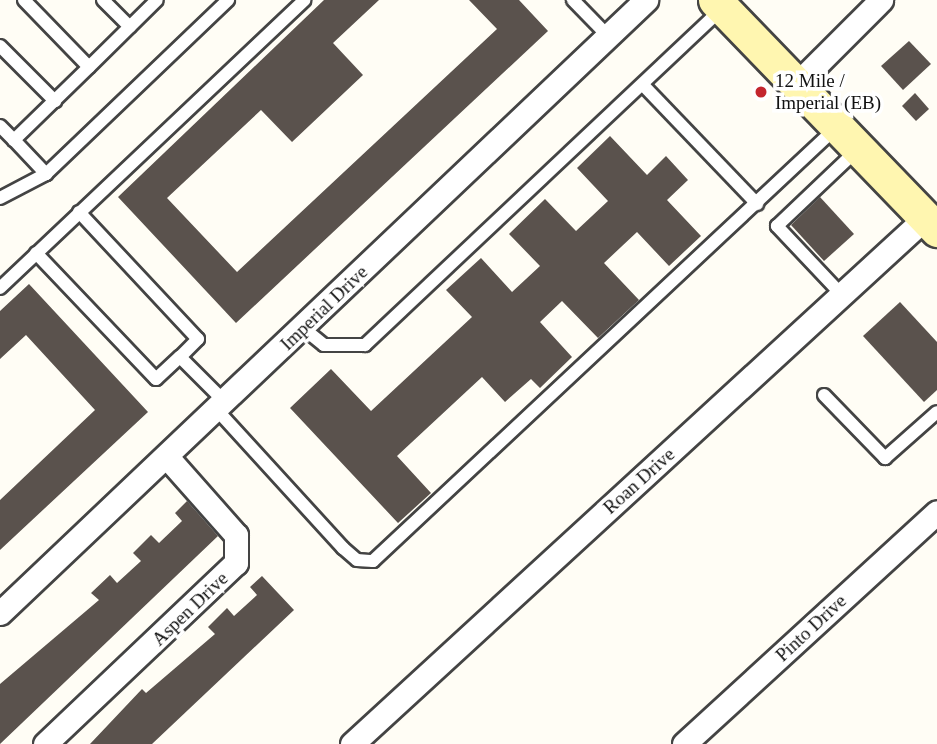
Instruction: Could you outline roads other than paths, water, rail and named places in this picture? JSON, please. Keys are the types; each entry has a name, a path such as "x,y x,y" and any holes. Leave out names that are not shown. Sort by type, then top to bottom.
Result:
{"main road":[{"path":"719,4 848,138 933,217"}],"street":[{"name":"Imperial Drive","path":"0,612 221,406 646,0"},
{"path":"797,84 881,0"},
{"name":"Roan Drive","path":"352,744 842,295 933,217"},
{"name":"Aspen Drive","path":"45,744 236,563 236,535 167,457"},
{"name":"Pinto Drive","path":"684,744 937,512"}],"lane":[{"path":"24,0 89,66"},
{"path":"103,0 131,27"},
{"path":"14,140 158,0"},
{"path":"0,198 46,174 228,0"},
{"path":"0,288 305,0"},
{"path":"573,0 609,37"},
{"path":"303,328 324,345 365,345 643,85 719,4"},
{"path":"0,46 55,102"},
{"path":"643,85 757,204"},
{"path":"0,126 46,174"},
{"path":"180,357 343,548 357,560 373,561 757,204 848,138"},
{"path":"842,295 776,226 848,138"},
{"path":"36,253 156,379 180,357 198,339 79,212"},
{"path":"824,395 886,458 937,412"}],"place":[{"name":"12 Mile / Imperial (EB)","path":"761,92"}]}
